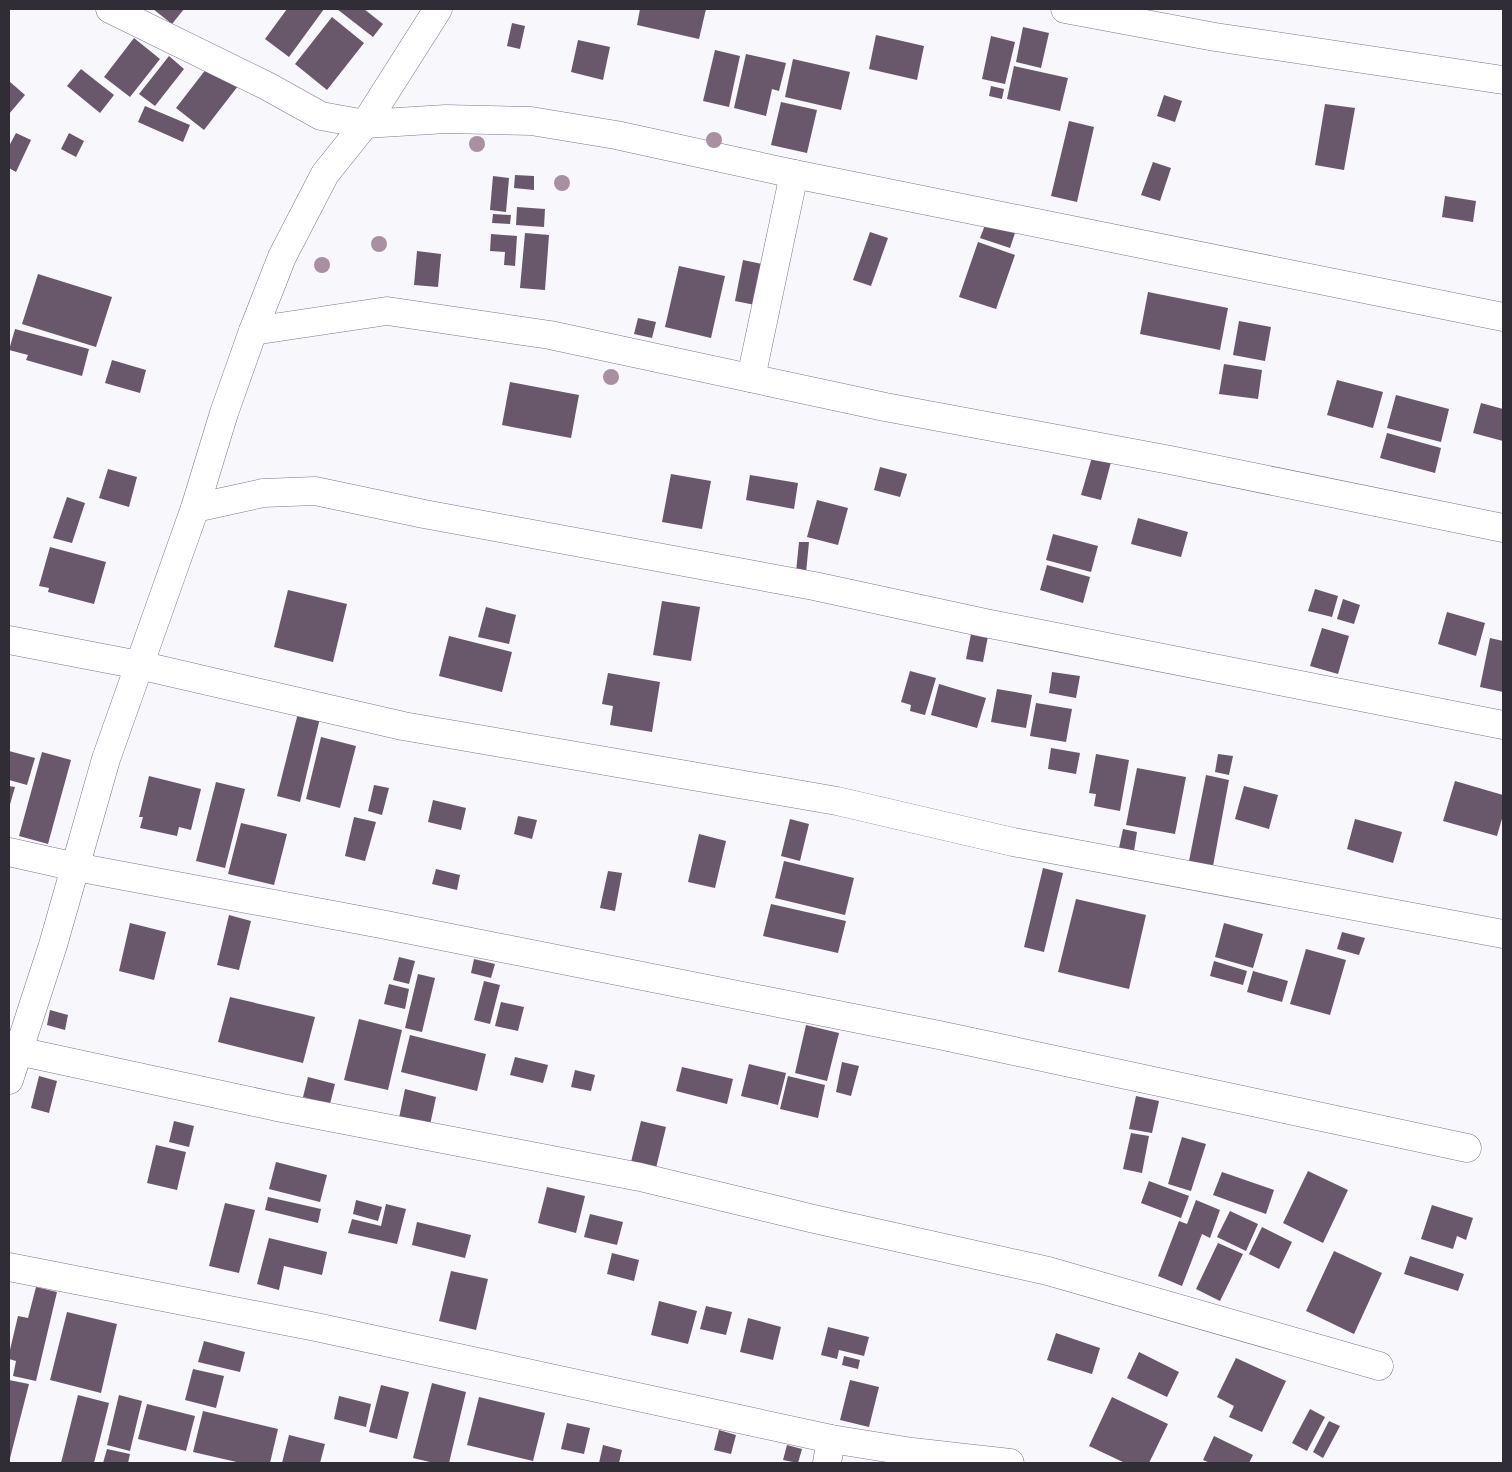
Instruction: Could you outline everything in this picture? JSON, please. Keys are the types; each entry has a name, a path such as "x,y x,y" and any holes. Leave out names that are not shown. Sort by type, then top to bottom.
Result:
{"street":[{"path":"110,9 267,86 321,116 365,124 446,119 531,121 616,135 794,174 1503,317"},
{"path":"9,1080 53,945 106,759 195,508 224,413 282,257 325,174 365,124 438,9"},
{"path":"1065,9 1214,37 1503,80"},
{"path":"751,378 794,174"},
{"path":"253,331 387,311 550,335 885,406 1170,460 1503,528"},
{"path":"195,508 263,493 315,491 424,514 814,586 995,625 1503,725"},
{"path":"9,640 139,665 403,726 837,800 1013,842 1503,934"},
{"path":"9,852 76,867 390,926 939,1035 1467,1148"},
{"path":"18,1051 282,1108 640,1176 814,1219 1048,1271 1379,1366"},
{"path":"9,1267 326,1329 829,1451 912,1452 1010,1463"}],"building":[{"path":"153,9 184,9 172,24"},
{"path":"287,9 324,9 289,57 265,39"},
{"path":"337,9 364,9 383,24 373,37"},
{"path":"640,9 706,9 699,39 637,25"},
{"path":"332,17 364,43 327,90 295,64"},
{"path":"512,23 525,26 520,49 507,46"},
{"path":"1023,27 1049,33 1041,68 1016,62"},
{"path":"876,35 924,46 917,80 869,69"},
{"path":"991,36 1015,42 1005,84 982,79"},
{"path":"134,38 160,59 130,97 104,77"},
{"path":"578,40 610,47 603,80 571,72"},
{"path":"715,50 740,56 729,107 703,101"},
{"path":"746,54 786,63 779,91 772,89 766,116 734,108"},
{"path":"169,56 184,69 155,106 139,94"},
{"path":"793,59 850,72 841,110 785,97"},
{"path":"210,64 238,86 204,130 176,108"},
{"path":"1014,66 1068,78 1060,111 1007,99"},
{"path":"81,69 114,95 100,113 67,86"},
{"path":"9,81 25,95 9,114"},
{"path":"991,86 1004,89 1002,99 989,96"},
{"path":"1164,95 1182,101 1175,122 1157,116"},
{"path":"781,102 817,110 807,153 771,145"},
{"path":"1325,104 1355,108 1344,170 1315,165"},
{"path":"145,106 190,125 183,142 138,122"},
{"path":"1069,121 1094,127 1077,202 1051,196"},
{"path":"16,133 31,140 16,172 9,168 9,146"},
{"path":"69,133 84,141 76,157 61,149"},
{"path":"1153,162 1171,168 1160,201 1141,195"},
{"path":"515,175 534,176 534,190 514,188"},
{"path":"493,176 509,178 506,212 490,210"},
{"path":"1445,196 1476,201 1473,222 1442,217"},
{"path":"517,207 545,209 544,227 516,225"},
{"path":"493,214 511,215 510,224 492,223"},
{"path":"987,220 1016,230 1010,248 980,238"},
{"path":"870,232 888,238 871,286 853,280"},
{"path":"525,233 549,235 545,290 520,288"},
{"path":"491,234 517,236 515,266 504,265 505,252 490,251"},
{"path":"978,242 1015,255 996,309 959,297"},
{"path":"417,251 441,254 438,287 414,285"},
{"path":"743,260 762,264 755,305 735,301"},
{"path":"679,266 725,276 711,338 665,327"},
{"path":"38,274 112,297 96,347 22,324"},
{"path":"1148,292 1228,308 1220,350 1140,334"},
{"path":"638,318 656,322 652,338 634,334"},
{"path":"1239,321 1271,327 1265,361 1233,355"},
{"path":"15,329 89,349 82,376 26,360 28,355 9,350"},
{"path":"112,360 146,370 140,393 105,383"},
{"path":"1224,364 1262,370 1258,399 1219,394"},
{"path":"1337,380 1383,392 1373,428 1327,415"},
{"path":"510,382 579,395 571,438 502,425"},
{"path":"1396,395 1449,409 1441,442 1387,428"},
{"path":"1481,403 1503,409 1503,441 1473,433"},
{"path":"1387,433 1441,448 1435,473 1380,458"},
{"path":"1092,457 1111,462 1101,500 1081,495"},
{"path":"880,467 907,474 900,497 874,490"},
{"path":"108,469 137,477 129,507 99,498"},
{"path":"671,474 711,481 702,529 662,522"},
{"path":"750,475 798,483 794,509 746,500"},
{"path":"67,497 85,503 72,543 53,538"},
{"path":"817,500 848,508 838,545 807,537"},
{"path":"1138,518 1188,532 1181,557 1131,544"},
{"path":"1053,534 1098,546 1091,572 1046,560"},
{"path":"799,542 809,542 806,573 796,572"},
{"path":"50,547 106,562 94,604 48,592 49,588 39,586"},
{"path":"1047,565 1090,577 1083,603 1040,590"},
{"path":"1315,589 1338,596 1332,617 1308,611"},
{"path":"288,590 347,604 333,662 274,647"},
{"path":"1343,599 1360,605 1354,624 1337,619"},
{"path":"662,601 700,607 691,661 653,655"},
{"path":"486,607 516,615 509,644 478,637"},
{"path":"1447,612 1485,623 1476,656 1438,644"},
{"path":"1322,628 1349,636 1338,674 1310,666"},
{"path":"971,634 988,636 983,662 966,659"},
{"path":"449,636 512,652 502,692 439,676"},
{"path":"1490,638 1503,641 1503,692 1480,687"},
{"path":"910,671 936,678 925,715 910,711 911,705 901,702"},
{"path":"1052,672 1080,676 1076,698 1049,693"},
{"path":"608,673 660,682 652,732 610,725 613,706 602,704"},
{"path":"939,684 986,698 977,728 931,715"},
{"path":"997,689 1032,695 1026,728 991,722"},
{"path":"1036,703 1072,709 1066,742 1030,736"},
{"path":"298,713 320,718 300,802 277,796"},
{"path":"321,737 356,746 340,808 306,799"},
{"path":"1051,748 1080,753 1076,774 1048,769"},
{"path":"9,751 35,758 27,785 9,780"},
{"path":"42,752 71,760 48,844 19,836"},
{"path":"1096,754 1129,760 1120,811 1094,806 1096,794 1089,793"},
{"path":"1218,754 1233,756 1229,775 1215,772"},
{"path":"1137,768 1186,777 1175,834 1126,825"},
{"path":"1206,775 1229,780 1213,866 1189,861"},
{"path":"149,776 201,789 191,830 179,827 177,836 140,828 143,817 139,817"},
{"path":"1455,781 1503,795 1503,815 1497,836 1443,821"},
{"path":"216,782 245,789 225,868 196,861"},
{"path":"374,785 389,788 382,815 368,811"},
{"path":"9,786 15,787 9,808"},
{"path":"1244,786 1278,795 1269,829 1235,819"},
{"path":"433,800 466,808 461,830 428,822"},
{"path":"518,816 537,820 532,839 514,834"},
{"path":"354,817 376,822 365,861 345,856"},
{"path":"790,819 809,824 800,861 781,856"},
{"path":"1355,819 1402,832 1393,863 1347,849"},
{"path":"241,823 287,834 274,885 228,874"},
{"path":"1123,829 1137,832 1134,851 1119,848"},
{"path":"699,834 726,841 715,888 688,882"},
{"path":"784,861 854,878 845,915 775,898"},
{"path":"1043,868 1063,873 1044,952 1024,947"},
{"path":"436,869 460,875 457,890 432,884"},
{"path":"608,871 622,873 615,911 600,908"},
{"path":"1076,899 1146,915 1129,989 1058,972"},
{"path":"771,904 846,921 838,953 763,936"},
{"path":"229,915 251,921 239,970 217,965"},
{"path":"130,923 166,932 154,980 119,971"},
{"path":"1224,923 1263,934 1253,968 1215,957"},
{"path":"1342,932 1365,938 1359,955 1337,949"},
{"path":"1306,949 1346,960 1330,1015 1290,1004"},
{"path":"399,957 415,961 409,984 393,980"},
{"path":"474,959 495,964 491,978 471,973"},
{"path":"1214,961 1247,971 1243,985 1210,976"},
{"path":"1253,971 1288,981 1282,1002 1247,992"},
{"path":"418,974 435,978 422,1032 405,1028"},
{"path":"484,981 500,985 490,1024 474,1020"},
{"path":"389,984 409,989 405,1009 384,1004"},
{"path":"230,997 315,1017 303,1063 218,1042"},
{"path":"501,1002 524,1007 518,1031 495,1026"},
{"path":"50,1010 68,1015 65,1030 47,1025"},
{"path":"359,1019 402,1030 388,1090 344,1080"},
{"path":"806,1025 839,1033 827,1081 795,1073"},
{"path":"410,1035 486,1054 477,1091 401,1072"},
{"path":"515,1057 548,1065 543,1083 510,1075"},
{"path":"842,1062 859,1066 851,1096 836,1092"},
{"path":"749,1064 786,1073 778,1105 741,1096"},
{"path":"682,1067 733,1079 727,1104 676,1091"},
{"path":"575,1070 595,1075 591,1091 571,1087"},
{"path":"39,1076 57,1081 49,1113 31,1108"},
{"path":"788,1076 825,1085 818,1118 780,1109"},
{"path":"308,1077 335,1084 330,1104 303,1097"},
{"path":"405,1089 436,1097 430,1125 399,1118"},
{"path":"1136,1096 1159,1101 1152,1133 1129,1129"},
{"path":"174,1121 194,1126 189,1147 169,1142"},
{"path":"641,1121 666,1127 656,1168 631,1162"},
{"path":"1131,1133 1149,1136 1142,1173 1123,1169"},
{"path":"1182,1137 1206,1144 1191,1191 1168,1184"},
{"path":"156,1145 186,1152 177,1190 147,1183"},
{"path":"276,1162 327,1175 320,1202 269,1189"},
{"path":"1308,1171 1348,1190 1323,1243 1283,1223"},
{"path":"1222,1172 1274,1190 1266,1214 1213,1195"},
{"path":"1149,1181 1189,1196 1181,1218 1141,1203"},
{"path":"547,1187 585,1196 576,1233 538,1223"},
{"path":"268,1197 321,1209 318,1223 265,1210"},
{"path":"356,1200 382,1207 378,1221 353,1214"},
{"path":"1196,1200 1220,1210 1210,1238 1202,1234 1182,1286 1158,1276 1179,1221 1187,1224"},
{"path":"225,1203 255,1210 239,1273 209,1266"},
{"path":"386,1204 406,1209 397,1244 348,1233 352,1219 381,1226"},
{"path":"1432,1205 1473,1218 1466,1240 1457,1236 1453,1249 1421,1239"},
{"path":"1230,1211 1258,1224 1246,1251 1217,1237"},
{"path":"590,1214 623,1222 617,1245 584,1237"},
{"path":"417,1222 471,1235 465,1258 412,1245"},
{"path":"1262,1227 1292,1242 1279,1269 1249,1254"},
{"path":"269,1238 327,1252 322,1275 284,1266 279,1290 257,1284"},
{"path":"1218,1243 1243,1254 1220,1301 1196,1289"},
{"path":"1334,1251 1382,1273 1354,1334 1306,1311"},
{"path":"612,1253 639,1260 634,1281 607,1274"},
{"path":"1410,1256 1464,1274 1458,1291 1404,1274"},
{"path":"451,1271 488,1279 476,1330 439,1321"},
{"path":"36,1287 57,1292 36,1381 13,1376 16,1361 9,1359 9,1354 18,1316 28,1318"},
{"path":"659,1301 697,1311 688,1344 651,1335"},
{"path":"706,1306 732,1312 726,1335 700,1329"},
{"path":"67,1312 117,1324 101,1393 50,1380"},
{"path":"748,1318 781,1327 773,1360 740,1352"},
{"path":"828,1327 869,1337 864,1356 839,1350 837,1359 821,1355"},
{"path":"1056,1333 1100,1348 1092,1374 1047,1360"},
{"path":"204,1341 245,1352 240,1372 198,1362"},
{"path":"1139,1352 1179,1372 1167,1397 1127,1378"},
{"path":"844,1356 860,1360 858,1369 842,1365"},
{"path":"1236,1358 1286,1381 1262,1432 1229,1417 1234,1406 1217,1397"},
{"path":"193,1369 224,1376 216,1408 185,1400"},
{"path":"9,1380 29,1384 9,1462"},
{"path":"850,1380 879,1387 869,1427 840,1420"},
{"path":"432,1383 466,1392 449,1463 434,1463 413,1458"},
{"path":"381,1385 409,1392 397,1439 369,1432"},
{"path":"78,1395 109,1403 94,1463 61,1463"},
{"path":"119,1395 142,1401 130,1451 107,1445"},
{"path":"339,1396 371,1404 366,1427 334,1419"},
{"path":"479,1397 545,1413 533,1461 467,1445"},
{"path":"1112,1397 1168,1424 1149,1463 1125,1463 1089,1446"},
{"path":"147,1404 195,1416 186,1451 138,1439"},
{"path":"1310,1409 1325,1417 1307,1451 1292,1443"},
{"path":"203,1411 278,1429 270,1463 241,1463 193,1452"},
{"path":"1329,1421 1340,1426 1323,1458 1313,1452"},
{"path":"567,1423 590,1428 584,1454 561,1449"},
{"path":"719,1430 736,1435 731,1454 714,1450"},
{"path":"289,1435 325,1444 320,1463 282,1463"},
{"path":"1214,1436 1253,1455 1249,1463 1210,1463 1203,1460"},
{"path":"603,1445 622,1450 619,1463 599,1463"},
{"path":"787,1445 802,1449 798,1463 783,1460"},
{"path":"107,1449 130,1454 128,1463 103,1463"}]}
